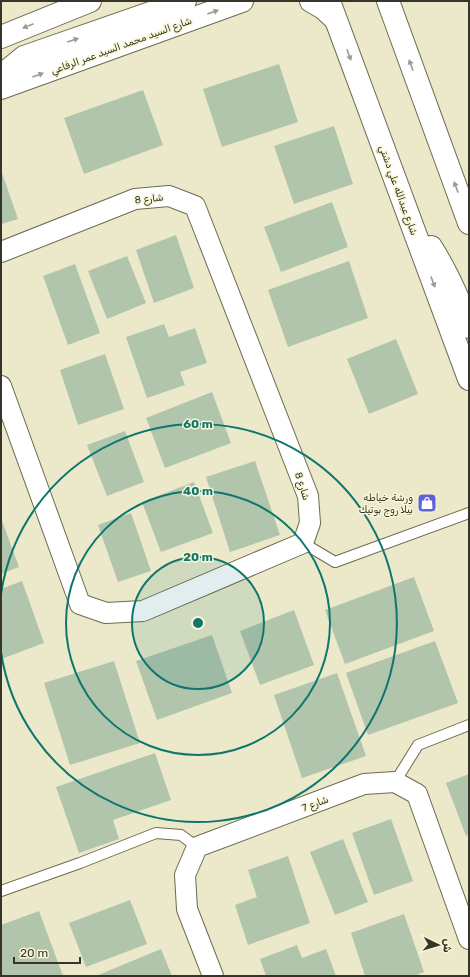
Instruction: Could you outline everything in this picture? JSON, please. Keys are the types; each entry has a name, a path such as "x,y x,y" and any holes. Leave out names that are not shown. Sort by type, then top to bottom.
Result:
{"main road":[{"path":"1,76 24,58 185,1"},
{"name":"شارع السيد محمد السيد عمر الرفاعي","path":"1,88 242,1"},
{"path":"311,1 323,8 332,10"},
{"path":"388,1 469,224"},
{"path":"1,37 87,2"},
{"name":"شارع عبدالله علي دشتي","path":"332,10 469,379"},
{"path":"404,206 439,259 458,296 469,327"}],"street":[{"name":"شارع 8","path":"1,252 135,198 169,196 195,206 308,496 310,523 303,543"},
{"path":"1,386 80,604 106,613 143,611 303,543"},
{"path":"395,782 417,794 469,939"},
{"name":"شارع 7","path":"197,847 364,784 395,782"},
{"path":"197,847 185,875 187,909 213,976"}],"lane":[{"path":"303,543 335,562 469,513"},
{"path":"395,782 418,745 469,725"},
{"path":"1,891 80,863 156,833 181,834 197,847"}],"building":[{"path":"279,64 298,122 222,147 203,89"},
{"path":"143,90 163,145 84,174 64,118"},
{"path":"334,126 353,184 294,204 274,146"},
{"path":"1,170 18,219 1,224"},
{"path":"332,202 348,247 281,272 264,227"},
{"path":"176,235 194,288 154,303 136,250"},
{"path":"127,256 146,303 107,319 88,271"},
{"path":"349,261 368,318 288,347 268,290"},
{"path":"75,264 100,333 68,345 43,276"},
{"path":"164,324 169,337 195,328 207,363 180,372 185,385 147,398 126,337"},
{"path":"396,339 418,394 369,414 347,359"},
{"path":"105,354 124,409 78,425 60,370"},
{"path":"212,392 231,443 165,468 146,418"},
{"path":"125,431 144,482 107,496 87,445"},
{"path":"255,461 280,535 230,552 206,477"},
{"path":"194,482 213,533 161,552 142,502"},
{"path":"131,513 151,571 118,582 98,525"},
{"path":"1,518 19,567 1,574"},
{"path":"414,577 434,631 345,664 325,610"},
{"path":"22,581 44,643 1,659 1,589"},
{"path":"294,610 314,665 260,685 240,631"},
{"path":"212,635 232,693 157,720 136,661"},
{"path":"435,641 458,703 368,735 346,673"},
{"path":"114,661 140,743 70,765 44,683"},
{"path":"337,673 366,756 302,778 274,695"},
{"path":"155,753 171,800 113,820 119,839 79,853 56,787"},
{"path":"469,774 469,834 466,836 446,783"},
{"path":"391,819 413,881 374,895 352,833"},
{"path":"343,839 368,902 335,915 310,852"},
{"path":"288,856 310,923 248,945 235,905 257,897 248,870"},
{"path":"130,900 147,944 86,967 69,923"},
{"path":"39,911 63,976 1,976 1,925"},
{"path":"404,914 424,972 414,976 365,976 351,933"},
{"path":"297,945 302,958 326,949 336,976 266,976 260,959"},
{"path":"161,949 172,976 96,976"}],"place":[{"name":"ورشة خياطه بيلا روج بوتيك","path":"427,503"}]}
